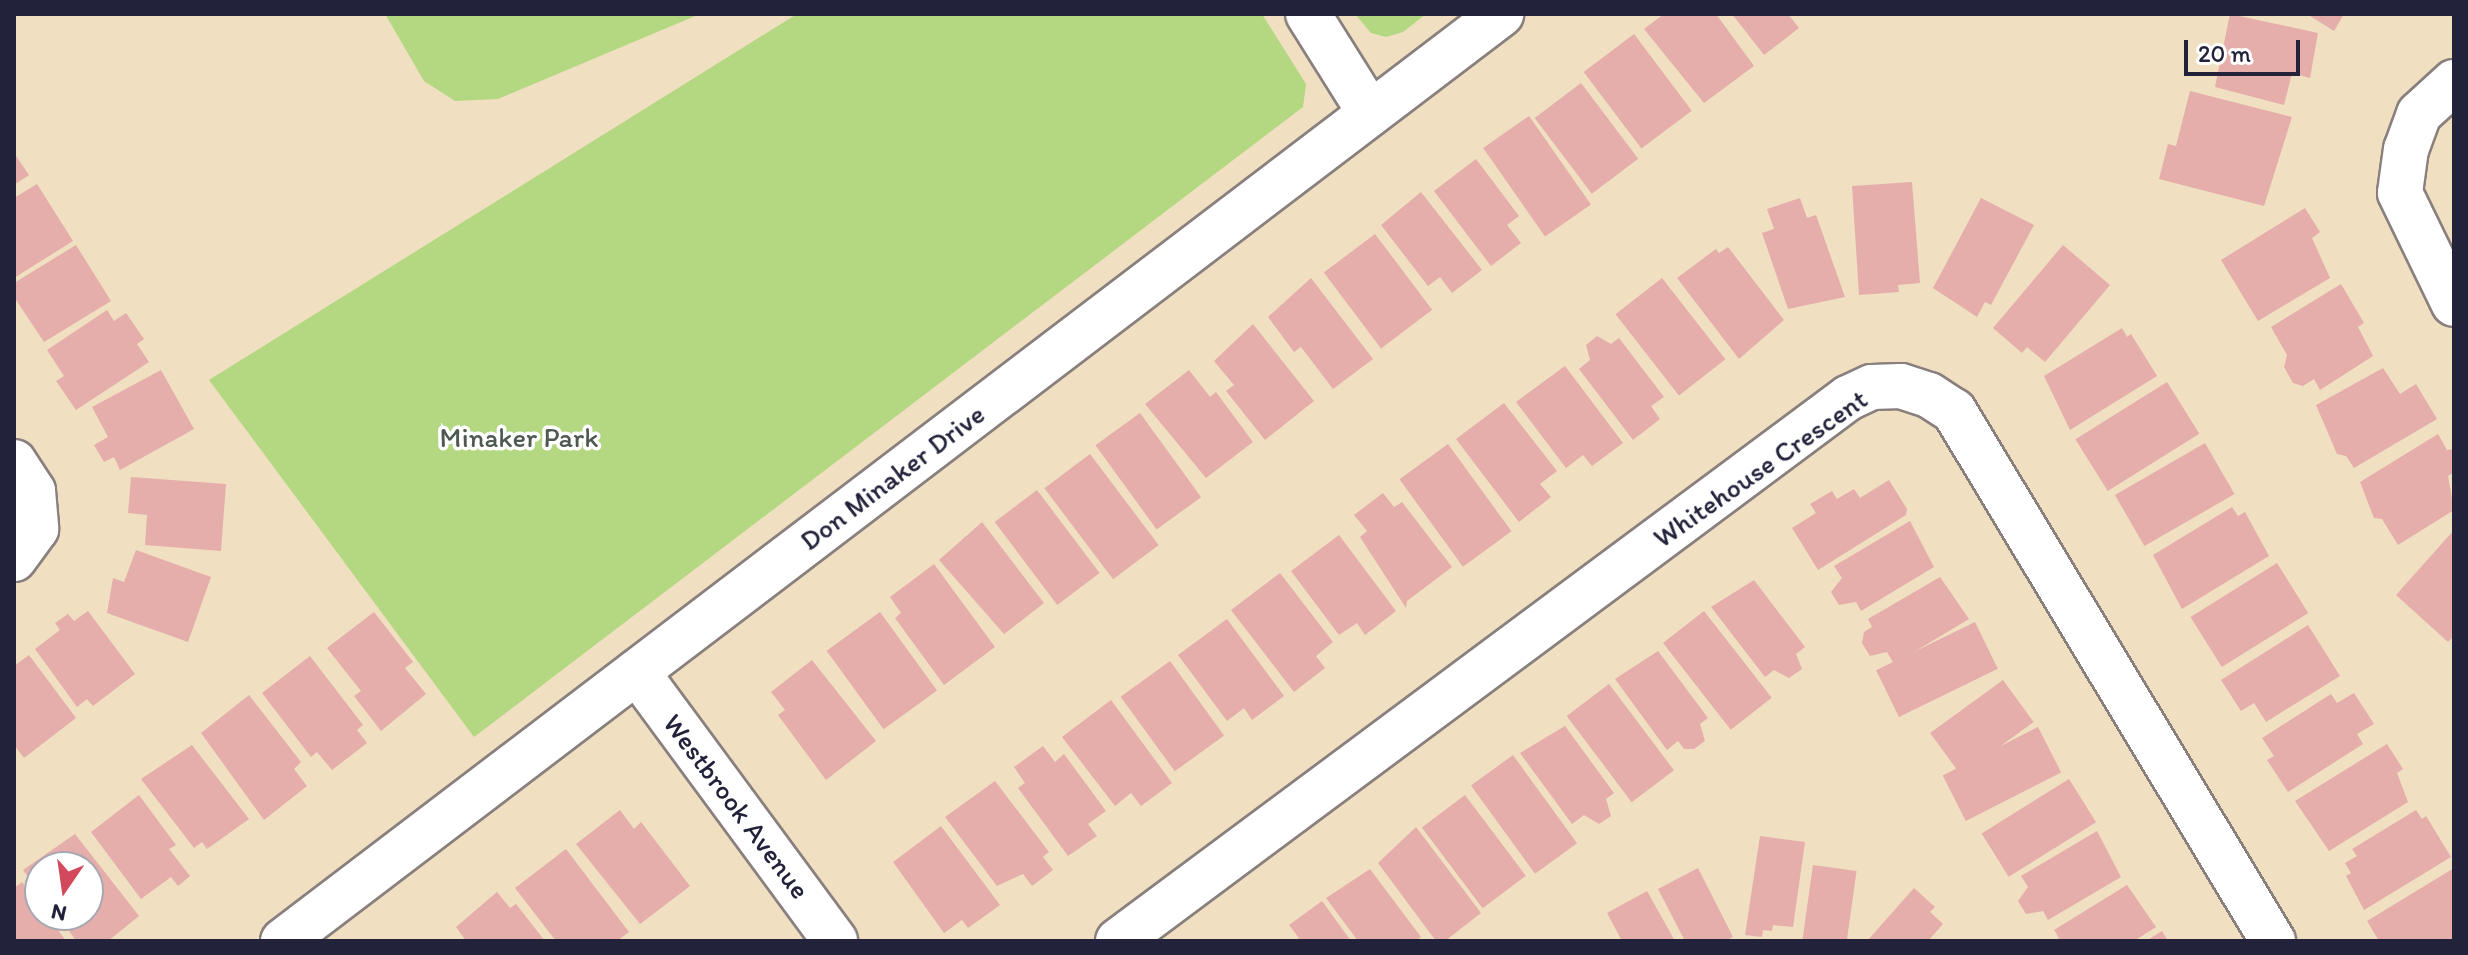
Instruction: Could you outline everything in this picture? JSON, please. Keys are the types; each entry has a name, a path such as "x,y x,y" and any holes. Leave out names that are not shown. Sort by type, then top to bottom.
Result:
{"street":[{"path":"1308,14 1370,113"},
{"name":"Don Minaker Drive","path":"283,941 1501,14"},
{"path":"2454,82 2419,114 2406,149 2400,193 2454,304"},
{"name":"Whitehouse Crescent","path":"1118,941 1848,398 1872,387 1901,386 1929,395 1954,411 2273,941"},
{"path":"14,462 33,491 36,529 14,559"},
{"name":"Westbrook Avenue","path":"637,672 835,941"}],"green space":[{"path":"385,14 700,14 498,99 455,101 424,81"},
{"name":"Minaker Park","path":"797,14 1262,14 1306,84 1303,107 474,737 209,380"},
{"path":"1355,14 1426,14 1403,32 1386,37 1371,33"}],"building":[{"path":"1664,14 1716,14 1754,66 1704,103 1644,29"},
{"path":"1732,14 1788,14 1799,28 1764,55"},
{"path":"2230,14 2318,33 2310,78 2292,73 2284,105 2215,87"},
{"path":"2307,14 2344,14 2334,31"},
{"path":"1634,34 1692,111 1641,149 1584,72"},
{"path":"1581,83 1638,159 1592,194 1535,118"},
{"path":"2190,91 2292,117 2264,206 2159,179 2168,144 2176,146"},
{"path":"1529,116 1591,204 1545,237 1483,148"},
{"path":"14,153 29,175 14,185"},
{"path":"1476,159 1519,216 1507,225 1521,243 1491,266 1434,191"},
{"path":"1912,182 1920,283 1898,285 1899,292 1859,295 1852,186"},
{"path":"37,184 73,241 14,278 14,198"},
{"path":"1421,192 1482,270 1452,293 1440,277 1428,286 1381,225"},
{"path":"1800,198 1807,218 1816,215 1845,297 1788,309 1762,233 1774,229 1767,209"},
{"path":"1981,198 2034,225 1991,305 1985,302 1977,317 1933,288"},
{"path":"2305,208 2320,232 2312,238 2330,278 2258,321 2221,260"},
{"path":"1375,234 1432,310 1381,348 1324,273"},
{"path":"76,245 111,301 44,342 14,297 14,283"},
{"path":"2063,245 2110,285 2045,362 2027,347 2022,353 1993,328"},
{"path":"1728,247 1784,320 1739,359 1677,278 1716,249 1719,253"},
{"path":"1311,278 1373,359 1333,389 1301,347 1294,352 1268,317"},
{"path":"1662,278 1725,359 1679,395 1616,314"},
{"path":"2341,284 2364,323 2358,327 2373,356 2320,390 2314,379 2303,386 2293,383 2284,367 2287,355 2271,327"},
{"path":"107,310 114,321 126,313 144,339 137,344 149,362 76,410 56,381 64,376 47,350"},
{"path":"1253,324 1314,401 1265,440 1226,391 1234,385 1214,361"},
{"path":"2122,328 2127,337 2131,334 2157,376 2070,430 2044,376"},
{"path":"1597,336 1611,344 1619,338 1664,397 1651,406 1660,419 1633,440 1579,369 1590,360 1586,345"},
{"path":"1565,366 1623,443 1592,466 1583,455 1566,468 1516,402"},
{"path":"2383,368 2400,394 2416,384 2437,419 2354,468 2346,456 2337,454 2316,405"},
{"path":"161,370 194,429 120,470 114,457 104,462 94,445 108,437 92,407"},
{"path":"1189,370 1210,397 1216,392 1253,442 1206,478 1145,404"},
{"path":"2167,382 2199,434 2108,491 2075,439"},
{"path":"1504,403 1557,471 1540,484 1551,497 1519,522 1456,439"},
{"path":"1140,413 1201,497 1157,529 1096,445"},
{"path":"2438,434 2447,450 2454,449 2454,472 2448,476 2454,510 2398,545 2382,519 2374,518 2360,482"},
{"path":"2205,443 2234,494 2144,546 2115,495"},
{"path":"1448,444 1511,531 1463,567 1399,479"},
{"path":"1090,454 1159,545 1113,579 1044,488"},
{"path":"131,477 226,484 221,551 145,545 147,515 128,513"},
{"path":"1889,480 1907,509 1906,515 1818,570 1792,528 1816,513 1810,504 1832,491 1837,499 1854,489 1860,498"},
{"path":"1037,490 1100,573 1057,605 995,522"},
{"path":"1383,493 1394,507 1402,502 1452,567 1407,601 1406,608 1360,537 1367,531 1354,515"},
{"path":"2232,507 2238,516 2245,512 2269,556 2182,609 2153,555"},
{"path":"1910,521 1934,567 1861,611 1856,602 1839,605 1831,592 1842,578 1834,566"},
{"path":"982,522 1044,603 1004,634 939,560"},
{"path":"2454,530 2454,636 2448,642 2396,595"},
{"path":"1339,535 1396,611 1365,635 1357,623 1339,635 1291,571"},
{"path":"136,550 211,577 188,642 107,613 113,578 124,582"},
{"path":"2277,563 2308,613 2222,667 2190,617"},
{"path":"934,564 995,647 944,685 895,618 901,613 890,597"},
{"path":"1280,573 1333,642 1316,656 1325,668 1294,692 1231,610"},
{"path":"1940,577 1969,619 1894,664 1887,652 1870,656 1862,643 1864,632 1872,627 1868,619"},
{"path":"1754,580 1805,647 1796,654 1802,669 1789,678 1774,670 1765,677 1711,607"},
{"path":"88,611 135,674 93,706 87,699 77,707 35,649 60,630 55,623 68,614 74,621"},
{"path":"1704,611 1772,698 1731,730 1663,643"},
{"path":"374,612 413,662 405,668 426,694 381,731 354,696 361,691 327,648"},
{"path":"880,612 937,690 884,729 827,651"},
{"path":"1227,619 1284,696 1252,720 1244,708 1227,721 1178,655"},
{"path":"1975,622 1998,669 1899,717 1876,670"},
{"path":"2308,625 2340,676 2266,722 2254,703 2241,711 2221,680"},
{"path":"1658,651 1708,718 1700,724 1705,741 1694,749 1684,749 1678,741 1667,750 1615,679"},
{"path":"29,655 76,718 24,758 14,745 14,666"},
{"path":"310,656 363,725 357,730 367,743 332,770 317,752 311,757 262,693"},
{"path":"812,660 876,741 826,780 778,715 785,710 771,692"},
{"path":"1170,661 1224,735 1175,771 1121,697"},
{"path":"2003,680 2034,722 1961,775 1930,733"},
{"path":"1609,684 1674,770 1632,802 1567,716"},
{"path":"2354,693 2374,724 2357,734 2363,744 2288,792 2267,760 2274,756 2262,738 2331,694 2337,703"},
{"path":"249,695 301,762 294,769 307,786 264,820 201,733"},
{"path":"1111,700 1172,783 1141,806 1131,793 1115,806 1062,737"},
{"path":"1565,726 1614,793 1606,799 1611,816 1599,824 1584,815 1572,824 1520,753"},
{"path":"2038,727 2061,772 1966,821 1943,776"},
{"path":"2387,744 2403,769 2397,773 2408,802 2329,851 2295,801"},
{"path":"192,745 249,819 207,849 202,842 194,848 141,779"},
{"path":"1043,746 1055,762 1064,754 1106,811 1088,824 1097,836 1068,856 1018,788 1025,783 1014,767"},
{"path":"1513,755 1577,843 1535,874 1471,786"},
{"path":"2069,779 2096,822 2009,877 1982,834"},
{"path":"995,781 1049,852 1043,857 1053,870 1032,886 1023,874 997,886 945,817"},
{"path":"139,795 176,845 169,849 190,876 178,886 171,877 141,899 91,832"},
{"path":"1465,795 1526,876 1483,908 1422,827"},
{"path":"620,810 634,829 641,822 690,886 640,924 576,844"},
{"path":"2416,810 2422,819 2426,816 2451,857 2364,910 2346,876 2351,873 2345,863 2357,856 2352,849"},
{"path":"941,826 1000,905 968,928 962,920 944,933 893,862"},
{"path":"1416,827 1481,913 1445,941 1436,941 1378,863"},
{"path":"2097,831 2121,877 2048,920 2043,911 2026,914 2018,901 2028,887 2021,876"},
{"path":"75,834 88,851 50,851"},
{"path":"1760,836 1805,842 1793,927 1773,925 1772,931 1763,930 1762,937 1745,935"},
{"path":"566,849 629,932 617,941 556,941 515,888"},
{"path":"1813,865 1857,871 1847,941 1803,939"},
{"path":"1698,868 1733,937 1724,941 1685,941 1658,889"},
{"path":"2454,868 2454,939 2379,941 2367,921"},
{"path":"1370,869 1421,937 1416,941 1358,941 1326,898"},
{"path":"104,871 139,916 108,941 76,941 69,931 104,931"},
{"path":"22,882 24,885 24,931 59,931 66,941 14,941 14,888"},
{"path":"2127,885 2156,927 2134,941 2054,941 2059,938 2054,930"},
{"path":"1914,888 1935,907 1930,912 1943,924 1928,941 1867,941"},
{"path":"1647,891 1675,941 1622,941 1607,913"},
{"path":"497,892 510,908 516,904 545,941 466,941 456,927"},
{"path":"1322,901 1351,941 1294,941 1299,938 1289,925"},
{"path":"2162,931 2168,941 2146,941"}]}
